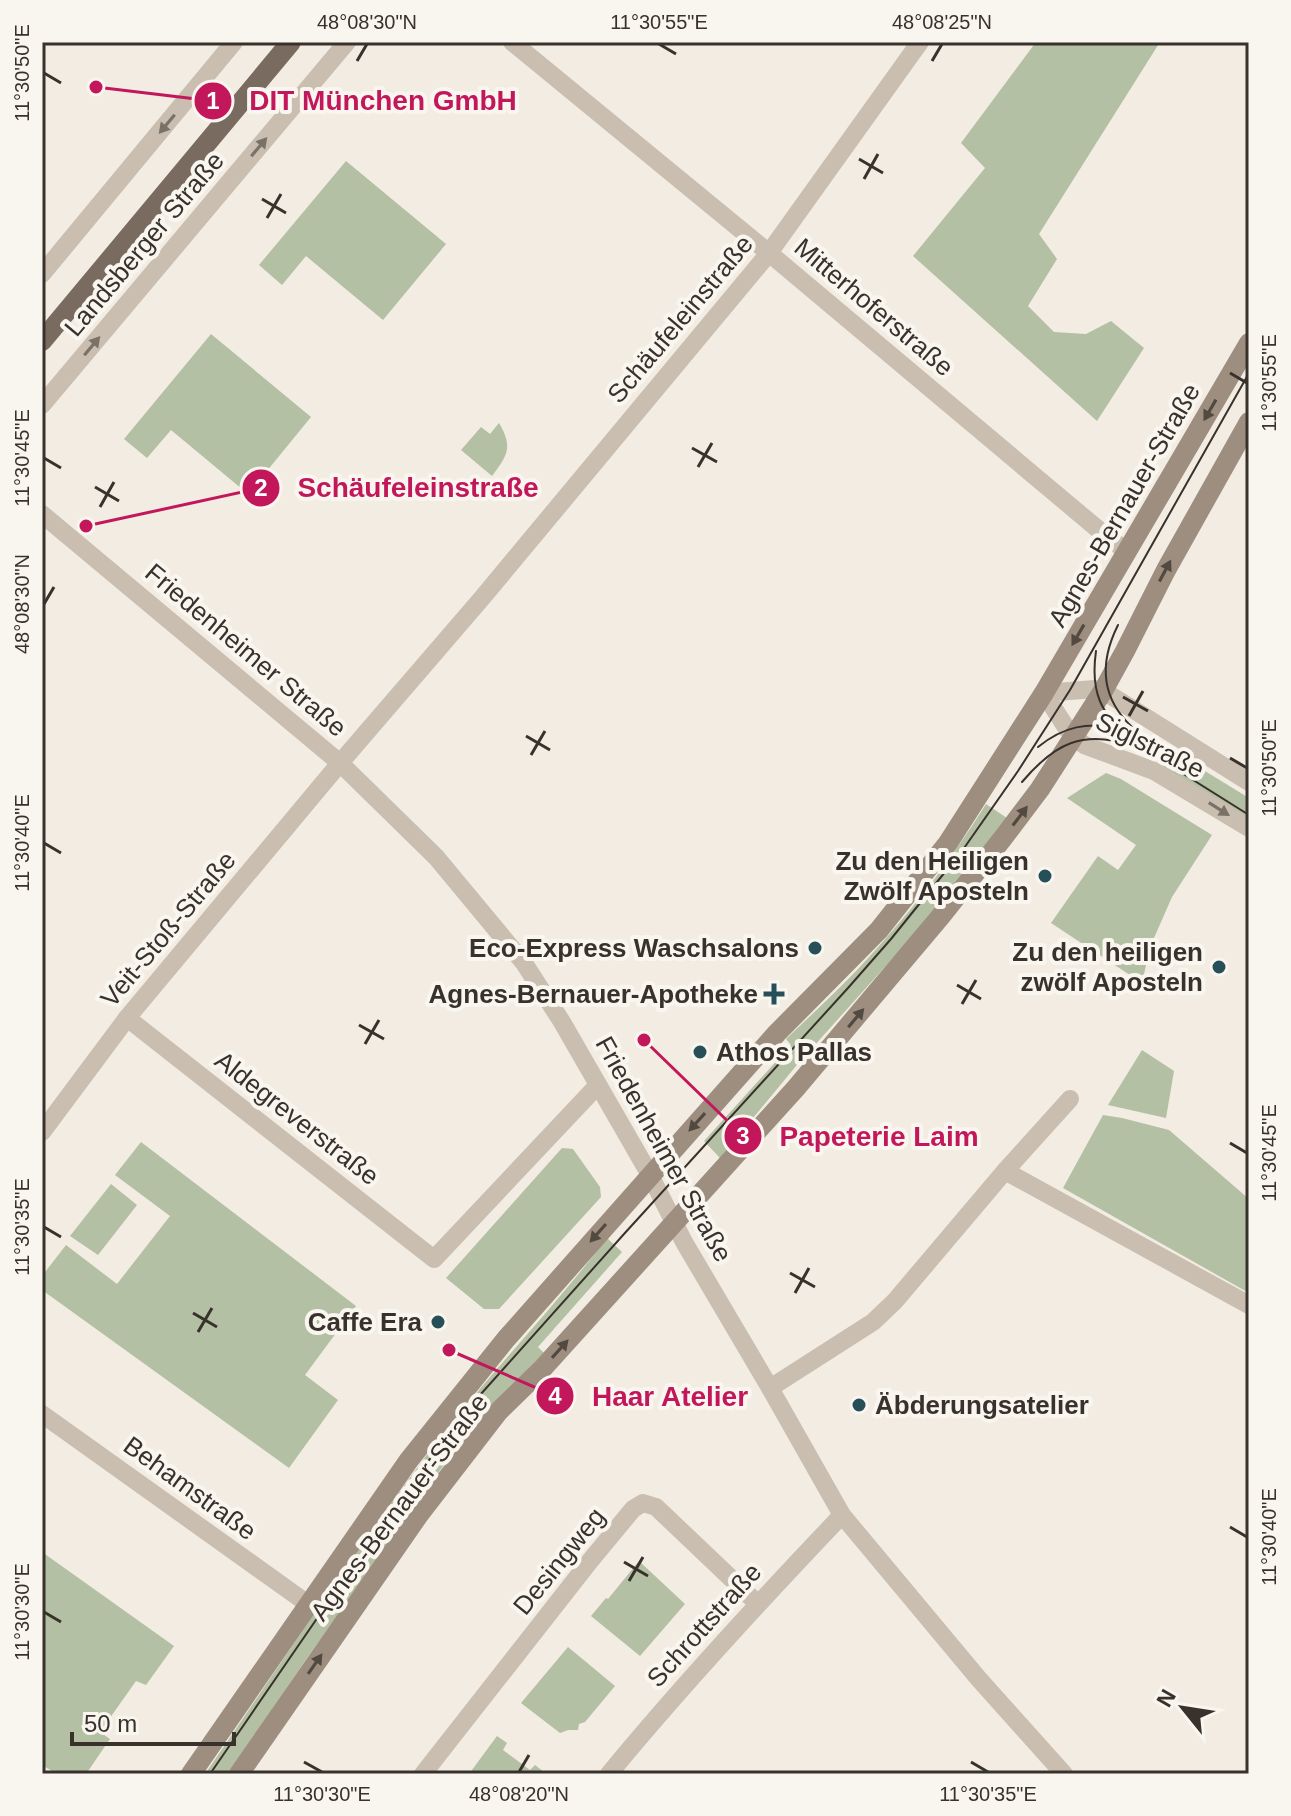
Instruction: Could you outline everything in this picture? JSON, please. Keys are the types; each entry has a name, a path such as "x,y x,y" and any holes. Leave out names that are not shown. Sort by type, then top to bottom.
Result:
{"main road":[{"name":"Landsberger Straße","path":"42,341 291,42"},
{"name":"Agnes-Bernauer-Straße","path":"191,1774 418,1448 506,1339 777,1033 879,930 948,843 1044,693 1249,343"},
{"name":"Agnes-Bernauer-Straße","path":"239,1774 418,1516 499,1411 543,1368 796,1088 941,916 1040,789 1103,691 1249,422"}],"street":[{"path":"42,274 234,42"},
{"name":"Landsberger Straße","path":"42,405 347,42"},
{"name":"Mitterhoferstraße","path":"512,42 1128,551"},
{"name":"Schäufeleinstraße","path":"340,763 482,598 769,253 920,42"},
{"name":"Friedenheimer Straße","path":"42,514 340,763 436,857 524,963 562,1022 842,1515 978,1678 1064,1774"},
{"path":"1044,693 1081,689 1103,691"},
{"name":"Siglstraße","path":"1103,691 1249,782"},
{"name":"Siglstraße","path":"1044,693 1061,722 1084,745 1154,771 1249,828"},
{"name":"Veit-Stoß-Straße","path":"42,1132 127,1018 340,763"},
{"name":"Aldegreverstraße","path":"127,1018 434,1259 598,1085"},
{"path":"770,1388 873,1322 895,1301 1070,1099"},
{"path":"1005,1171 1249,1305"},
{"name":"Behamstraße","path":"42,1414 308,1604"},
{"name":"Desingweg","path":"423,1774 590,1561 633,1509 643,1503 656,1507 757,1603"},
{"name":"Schrottstraße","path":"609,1774 757,1603 842,1515"}],"green space":[{"path":"1036,42 1160,42 1039,234 1057,259 1028,306 1054,332 1086,334 1111,321 1144,348 1097,421 913,256 985,168 961,143"},
{"path":"346,161 446,244 383,320 306,256 282,285 259,265"},
{"path":"211,334 311,417 248,494 171,430 147,458 124,439"},
{"path":"499,423 506,438 507,451 492,476 461,450 481,427 490,434"},
{"path":"1169,749 1249,798 1249,819 1159,766"},
{"path":"1106,773 1212,835 1172,897 1150,947 1142,983 1051,923 1098,856 1118,870 1136,845 1067,798"},
{"path":"986,804 1007,818 935,911 796,1066 720,1158 704,1141 791,1045 786,1039 857,970 909,911"},
{"path":"1142,1050 1174,1071 1166,1118 1108,1105"},
{"path":"1103,1115 1169,1130 1249,1199 1249,1293 1063,1188"},
{"path":"141,1142 356,1306 305,1375 338,1400 289,1468 42,1290 42,1276 66,1245 117,1284 170,1216 115,1175"},
{"path":"562,1148 573,1149 600,1187 601,1197 499,1309 484,1309 446,1278"},
{"path":"111,1184 137,1205 98,1255 70,1236"},
{"path":"607,1238 622,1252 538,1347 544,1353 488,1409 448,1459 228,1774 205,1774 347,1566 435,1444"},
{"path":"42,1552 174,1646 146,1685 136,1681 100,1732 110,1739 86,1774 57,1774 42,1765"},
{"path":"639,1561 685,1604 640,1656 591,1616"},
{"path":"568,1647 615,1686 585,1722 579,1724 578,1730 560,1733 521,1703"},
{"path":"497,1736 507,1743 503,1750 530,1770 535,1765 544,1772 469,1774"}],"tram line":[{"path":"210,1774 371,1540 472,1404 848,988 962,851 1070,690 1249,373"},
{"path":"1118,625 1108,652 1106,678 1114,703 1132,727"},
{"path":"1096,651 1095,679 1100,701 1121,731 1131,741 1249,815"},
{"path":"1038,747 1057,734 1076,727 1097,725 1120,728"},
{"path":"1022,782 1046,758 1071,743 1100,739 1134,746"}],"place":[{"name":"DIT München GmbH","path":"96,87"},
{"name":"Schäufeleinstraße","path":"86,526"},
{"name":"Zu den Heiligen Zwölf Aposteln","path":"1045,876"},
{"name":"Eco-Express Waschsalons","path":"815,948"},
{"name":"Zu den heiligen zwölf Aposteln","path":"1219,967"},
{"name":"Agnes-Bernauer-Apotheke","path":"774,994"},
{"name":"Papeterie Laim","path":"644,1040"},
{"name":"Athos Pallas","path":"700,1052"},
{"name":"Caffe Era","path":"438,1322"},
{"name":"Haar Atelier","path":"449,1350"},
{"name":"Äbderungsatelier","path":"859,1405"}]}
